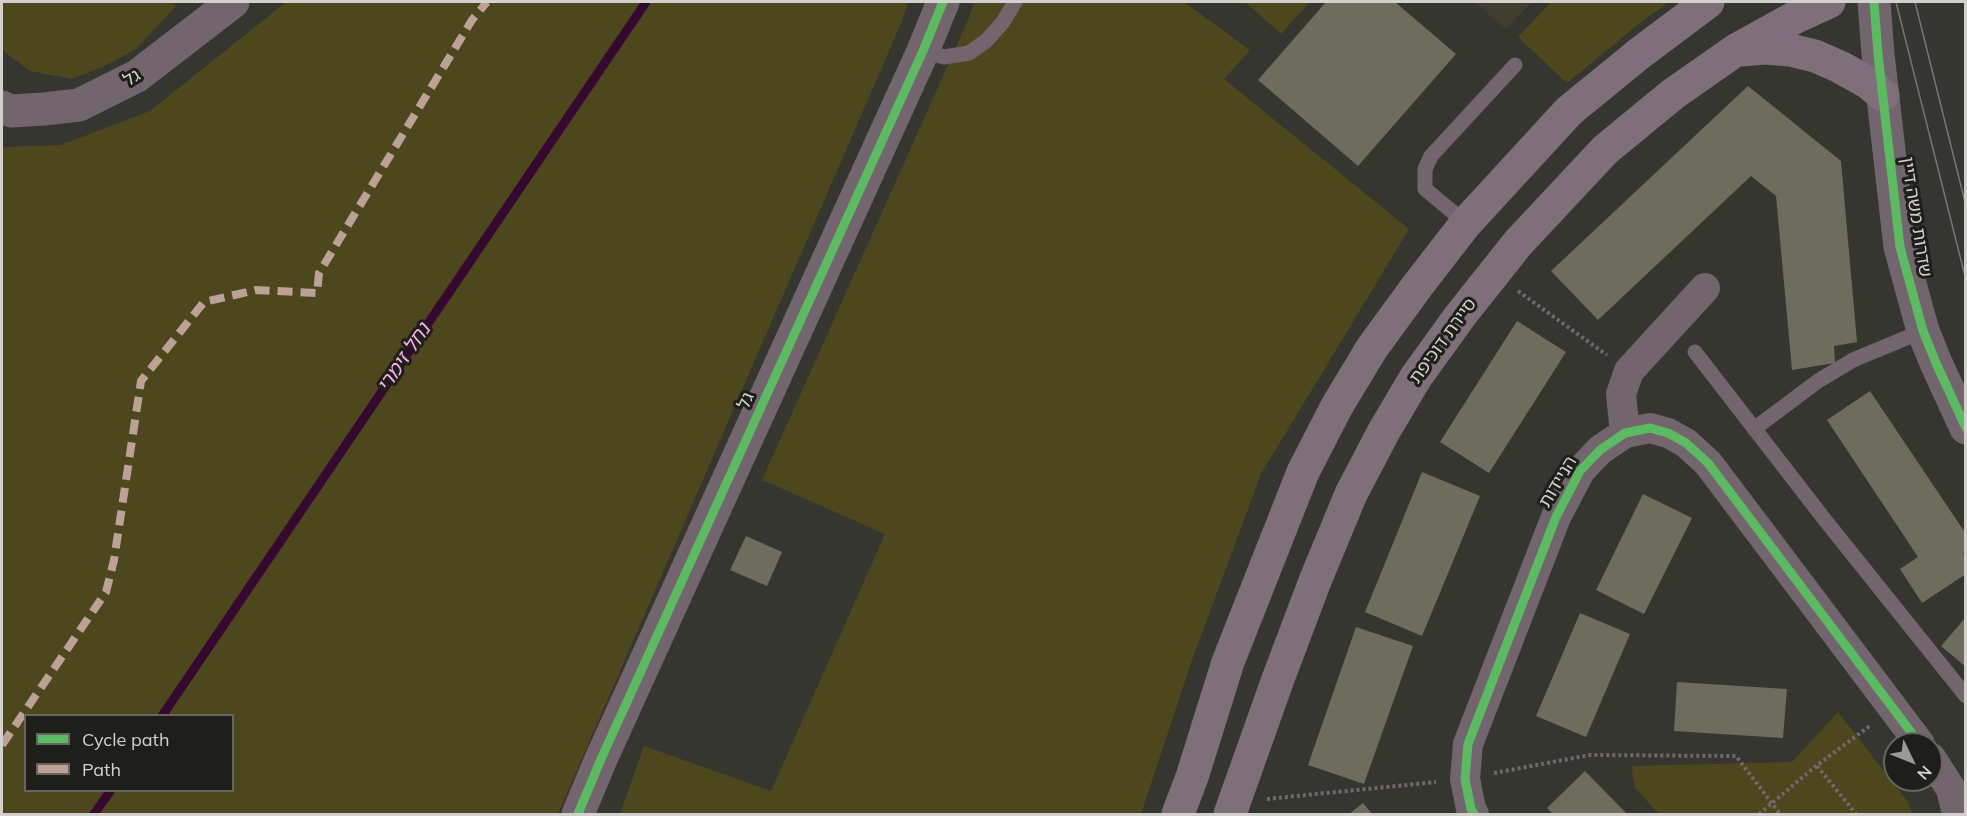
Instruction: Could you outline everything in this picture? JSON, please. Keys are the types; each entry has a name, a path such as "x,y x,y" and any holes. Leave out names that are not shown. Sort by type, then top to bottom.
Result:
{"main road":[{"path":"1178,814 1228,662 1303,472 1337,406 1372,348 1466,224 1569,111 1640,53 1708,2"},
{"name":"סיירת דוכיפת","path":"1232,809 1315,581 1351,495 1384,431 1416,377 1460,316 1518,243 1605,150 1673,94 1736,50 1794,18 1829,2"},
{"path":"1736,50 1765,48 1790,50 1815,56 1858,77 1883,95"}],"street":[{"name":"גל","path":"5,106 44,110 79,105 136,76 233,2"},
{"name":"גל","path":"578,814 923,51 943,2"},
{"name":"שדרות משה דיין","path":"1874,2 1900,247 1923,331 1965,428"},
{"path":"1625,433 1621,394 1629,371 1704,288"},
{"name":"הניידות","path":"1474,814 1471,809 1466,779 1468,744 1556,517 1580,471 1600,450 1625,433 1650,428 1668,433 1686,443 1708,463 1911,732"},
{"path":"1943,777 1951,789 1957,814"}],"lane":[{"path":"923,51 944,57 969,53 986,41 1004,22 1015,2"},
{"path":"1466,224 1425,189 1425,169 1431,156 1515,66"},
{"path":"1754,429 1818,381 1853,360 1923,331"},
{"path":"1695,352 1965,696"}],"path":[{"path":"1494,273 1629,371"},
{"path":"1759,814 1816,766 1893,709"},
{"path":"1232,809 1466,779 1590,755 1736,756 1780,814"},
{"path":"1816,766 1856,814"}],"shaded area":[{"path":"2,2 172,2 176,6 136,49 107,65 72,79 30,71 2,50"},
{"path":"286,2 908,2 902,21 558,814 2,814 2,147 61,145 150,111"},
{"path":"974,2 1184,2 1250,50 1224,79 1409,229 1261,474 1192,660 1141,814 620,814 644,746 771,791 885,534 762,480 969,18"},
{"path":"1245,2 1310,2 1281,34"},
{"path":"1474,2 1532,2 1506,29"},
{"path":"1551,2 1670,2 1646,18 1567,83 1518,37"},
{"path":"1838,712 1883,770 1883,792 1900,792 1908,802 1912,814 1659,814 1635,788 1631,766 1792,762"}],"building":[{"path":"1326,2 1395,2 1456,54 1358,166 1258,80"},
{"path":"1748,86 1841,161 1857,342 1834,346 1835,363 1792,370 1776,196 1751,176 1598,320 1551,271"},
{"path":"1517,321 1566,352 1489,473 1440,442"},
{"path":"1870,391 1966,534 1966,551 1963,553 1966,557 1966,574 1922,603 1900,569 1918,557 1827,420"},
{"path":"1422,472 1480,496 1422,636 1365,612"},
{"path":"1643,494 1692,518 1644,614 1596,590"},
{"path":"746,536 782,552 767,586 730,570"},
{"path":"1580,613 1630,634 1586,737 1536,716"},
{"path":"1966,617 1966,667 1941,646"},
{"path":"1356,627 1413,646 1364,784 1308,765"},
{"path":"1677,682 1787,689 1783,738 1674,731"},
{"path":"1585,771 1627,814 1553,814 1547,808"},
{"path":"1363,803 1372,814 1349,814"}],"waterway":[{"name":"נחל זימרי","path":"163,714 646,2"},
{"name":"נחל זימרי","path":"94,814 110,792"}],"tram line":[{"path":"1896,2 1966,280"},
{"path":"1915,2 1966,206"}],"marked path":[{"path":"2,745 106,592 114,560 141,381 204,302 256,290 317,293 319,273 472,20 487,2"}],"cycle path":[{"path":"578,814 923,51 943,2"},
{"path":"1874,2 1900,247 1923,331 1966,428"},
{"path":"1474,814 1465,779 1468,744 1556,517 1580,471 1600,450 1625,433 1650,428 1668,433 1686,443 1708,463 1911,732"}]}
